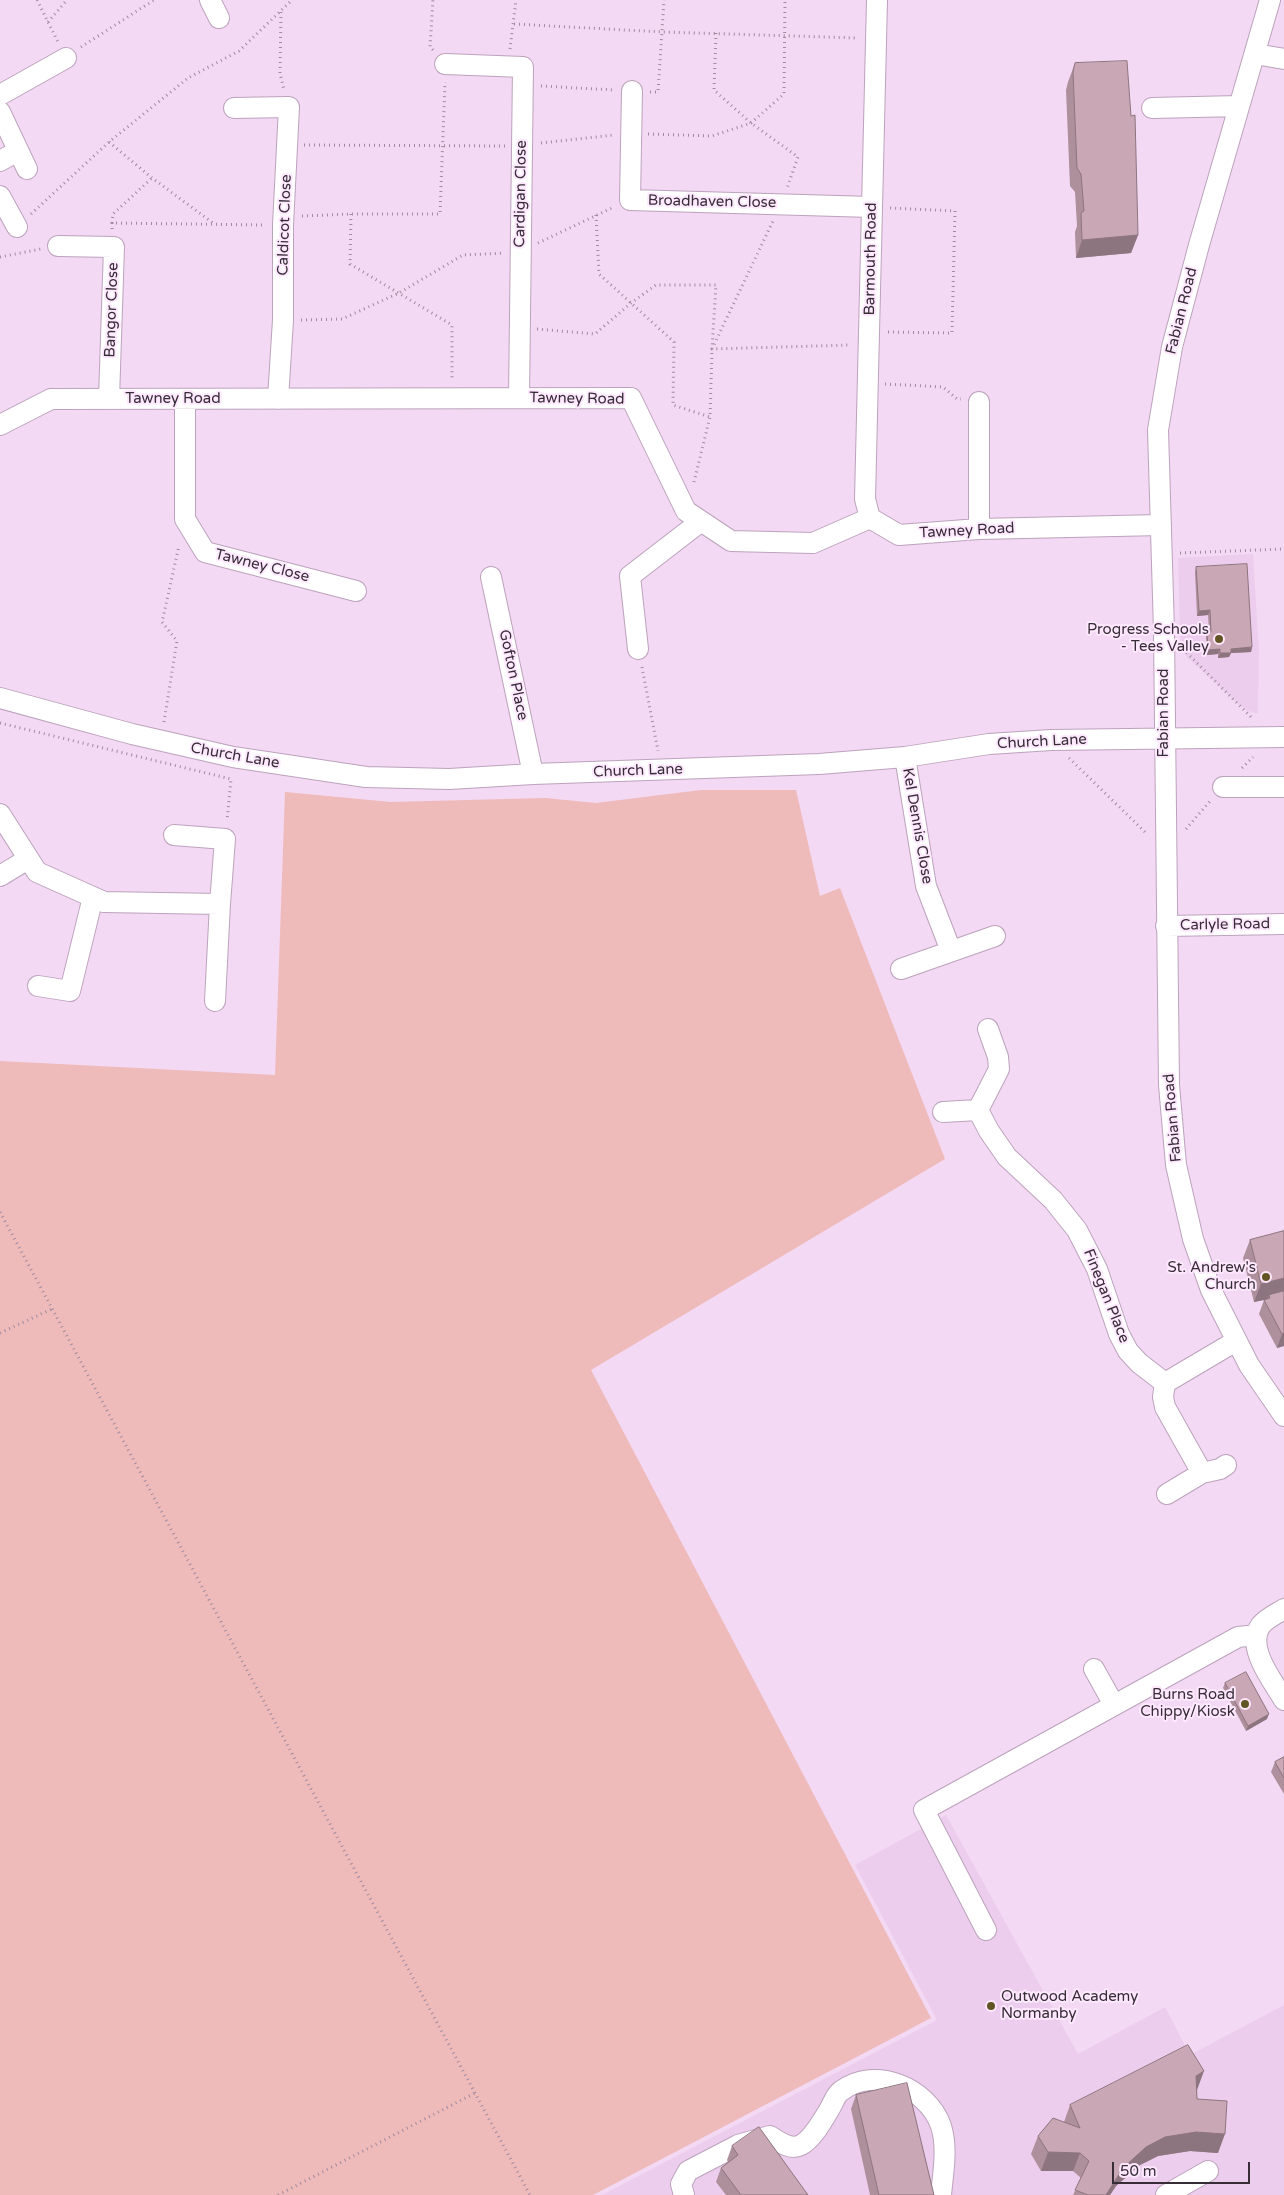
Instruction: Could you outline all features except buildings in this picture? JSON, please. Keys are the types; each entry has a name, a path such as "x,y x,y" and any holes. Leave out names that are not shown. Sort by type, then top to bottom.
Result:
{"street":[{"name":"Barmouth Road","path":"870,518 865,498 877,0"},
{"name":"Fabian Road","path":"1270,0 1172,347 1158,430 1162,554 1169,1086 1176,1165 1193,1238 1211,1290 1249,1365 1282,1412"},
{"path":"1255,54 1284,59"},
{"path":"0,95 66,58"},
{"path":"445,64 507,67"},
{"name":"Cardigan Close","path":"507,67 523,68 519,398"},
{"name":"Broadhaven Close","path":"632,91 630,200 872,207"},
{"path":"1152,108 1239,106"},
{"path":"234,108 289,107"},
{"name":"Caldicot Close","path":"278,399 283,320 283,221 289,107"},
{"path":"0,112 23,160 0,160"},
{"path":"0,196 17,227"},
{"name":"Bangor Close","path":"58,246 114,247 109,399"},
{"name":"Tawney Road","path":"0,425 51,399 632,398 686,511 700,522 732,541 813,543 870,518 899,535 979,529 1161,525"},
{"path":"185,399 185,519"},
{"path":"979,402 979,529"},
{"name":"Tawney Close","path":"185,519 205,552 356,590"},
{"path":"638,649 630,576 700,522"},
{"name":"Gofton Place","path":"491,577 533,774"},
{"name":"Church Lane","path":"0,698 161,741 234,757 366,777 449,779 533,774 819,764 905,757 998,744 1051,740 1284,737"},
{"name":"Kel Dennis Close","path":"905,757 926,886 951,951"},
{"path":"1223,787 1284,787"},
{"path":"0,814 36,872 104,902 220,904"},
{"path":"174,835 225,839 215,1001"},
{"path":"0,876 28,859"},
{"path":"38,986 70,991 94,897"},
{"name":"Carlyle Road","path":"1166,926 1284,924"},
{"path":"901,970 995,936"},
{"path":"943,1112 978,1110 999,1069 998,1057 988,1030"},
{"name":"Finegan Place","path":"978,1110 1007,1158 1053,1200 1077,1230 1097,1270 1119,1334 1128,1351 1139,1363 1165,1383"},
{"path":"1202,1473 1165,1407 1163,1397 1165,1383 1236,1341"},
{"path":"1167,1494 1202,1473 1220,1469 1226,1465"},
{"path":"1284,1610 1262,1624 1257,1635 1258,1652 1284,1700"},
{"path":"986,1930 924,1810 1238,1637 1257,1635"},
{"path":"1094,1669 1114,1706"},
{"path":"684,2195 682,2184 688,2171 738,2145 770,2136 785,2146 798,2147 809,2140 830,2110 838,2093 848,2086 863,2081 882,2080 911,2089 930,2105 941,2127 944,2153 941,2195"},
{"path":"1166,2195 1208,2171"}],"path":[{"path":"37,0 66,58 154,0"},
{"path":"48,22 67,0"},
{"path":"17,227 109,142 188,78 239,51 292,0"},
{"path":"112,223 214,223 283,221 351,214 440,214 445,64 430,47 433,0"},
{"path":"507,67 516,0"},
{"path":"522,84 658,92 664,0"},
{"path":"288,145 522,146 632,133 712,136 751,123 784,94 785,0"},
{"path":"281,11 280,73 289,107"},
{"path":"514,24 663,32 876,38"},
{"path":"712,349 781,203 798,157 751,123 714,90 716,33"},
{"path":"109,142 152,178 214,223"},
{"path":"114,247 113,214 152,178"},
{"path":"283,320 342,319 399,294 462,255 520,252 630,200"},
{"path":"712,349 857,345 857,331 952,332 955,211 872,207"},
{"path":"351,214 350,264 452,325 452,398"},
{"path":"596,215 599,274 674,342 672,405 710,417"},
{"path":"0,257 58,246"},
{"path":"520,328 595,334 631,303 656,285 716,285 710,417 693,483"},
{"path":"868,383 944,387 957,399 979,402"},
{"path":"156,762 177,641 162,622 185,519"},
{"path":"1162,554 1284,549"},
{"path":"638,649 662,770"},
{"path":"0,723 231,780 225,839"},
{"path":"0,1212 530,2195"},
{"path":"0,1333 52,1309"},
{"path":"278,2195 475,2093"}],"shaded area":[{"name":"Progress Schools - Tees Valley","path":"1253,554 1259,651 1258,714 1248,711 1238,704 1187,657 1183,651 1180,634 1178,558"},
{"path":"701,790 796,790 820,896 840,888 945,1159 591,1370 931,2018 593,2195 0,2195 0,1061 275,1075 285,792 391,802 545,798 596,803"},
{"name":"Outwood Academy Normanby","path":"946,1815 1078,2054 1165,2007 1190,2055 1284,2005 1284,2195 602,2195 937,2020 855,1865"}],"place":[{"name":"Progress Schools - Tees Valley","path":"1219,639"},
{"name":"St. Andrew's Church","path":"1266,1277"},
{"name":"Burns Road Chippy/Kiosk","path":"1245,1704"},
{"name":"Outwood Academy Normanby","path":"991,2006"}]}
